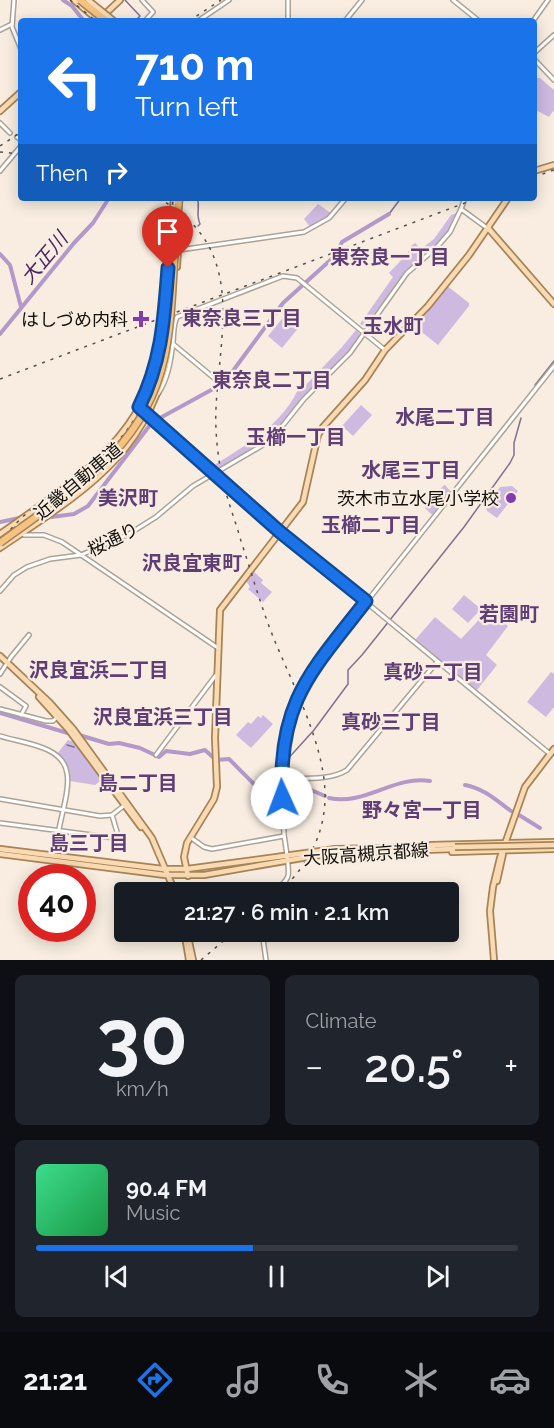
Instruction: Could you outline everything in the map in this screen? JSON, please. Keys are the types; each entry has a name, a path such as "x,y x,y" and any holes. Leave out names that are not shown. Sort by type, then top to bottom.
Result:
{"highway":[{"path":"82,1 102,18"},
{"name":"近畿自動車道","path":"0,540 108,455 129,431 145,405 158,371 163,349 177,201"}],"main road":[{"path":"106,18 107,12 120,0"},
{"path":"82,1 107,12"},
{"path":"82,1 102,18"},
{"path":"106,18 107,12"},
{"path":"0,111 18,95"},
{"path":"537,170 554,165"},
{"path":"0,548 58,510 106,471 132,442 150,416 163,379 169,349 178,250 177,201"},
{"path":"0,534 103,456 125,430 139,407 155,370 177,201"},
{"path":"188,876 184,857 190,837 216,795 220,610 303,502 319,434 366,378 386,350 469,255 506,201"},
{"path":"488,228 554,304"},
{"path":"0,658 71,729 152,838 170,882"},
{"path":"6,664 55,708 126,804"},
{"path":"495,960 492,932 493,887 500,858 525,787 552,751"},
{"path":"410,849 506,843 552,846"},
{"path":"410,849 504,851 552,846"},
{"name":"大阪高槻京都線","path":"0,852 164,869 187,869 331,853 552,846"},
{"name":"大阪高槻京都線","path":"0,852 167,876 204,875 286,858"},
{"path":"188,942 191,960"}],"street":[{"path":"14,0 12,24 18,42"},
{"path":"142,0 153,12 148,18"},
{"path":"202,18 229,0"},
{"path":"288,0 288,18"},
{"path":"347,18 362,0"},
{"path":"453,0 475,18"},
{"path":"535,18 548,0"},
{"path":"0,30 12,24"},
{"path":"537,50 554,35"},
{"path":"537,62 554,80"},
{"path":"0,123 10,133"},
{"path":"0,171 18,150"},
{"path":"178,250 304,232 329,218 343,201"},
{"name":"桜通り","path":"0,591 14,575 27,567 50,559 81,555 114,542 156,517 188,489 255,451 273,437 304,399 350,353 407,273 444,240 464,201"},
{"path":"461,209 488,228"},
{"path":"157,396 166,377 175,321 181,315 283,276 292,276 304,283 386,350"},
{"path":"173,344 219,383"},
{"path":"283,882 289,872 284,836 282,779 284,741 297,697 314,668 366,601 554,366"},
{"path":"139,407 280,532 437,662 552,751"},
{"path":"15,523 24,535 51,537 81,555 218,648"},
{"path":"0,674 29,636"},
{"path":"282,779 327,776 347,770 437,662"},
{"path":"156,755 217,674"},
{"path":"0,687 26,706 21,715"},
{"path":"0,709 50,722 58,716"},
{"path":"0,736 51,751 62,760 68,776 59,829"},
{"path":"0,799 100,816 112,814 126,804"},
{"path":"0,823 115,838 117,835 112,814"},
{"path":"190,837 204,847 212,849 284,836"},
{"path":"263,942 266,960"}],"shaded area":[{"path":"537,78 554,90 554,110 549,117 537,111"},
{"path":"318,204 332,214 310,227 304,219"},
{"path":"457,213 450,229 440,242 404,275 365,326 360,324 393,277 389,273 407,254 411,246 415,243 421,249 434,239 451,215"},
{"path":"446,285 469,303 469,306 438,345 413,325"},
{"path":"286,314 300,326 282,348 268,336"},
{"path":"356,330 360,334 349,352 296,405 272,436 255,450 216,470 211,467 271,425 281,415 298,390 300,391"},
{"path":"361,405 372,415 353,436 342,426"},
{"path":"445,485 451,492 431,514 425,508"},
{"path":"512,486 518,491 497,518 487,511 486,507 500,487"},
{"path":"253,571 263,580 261,583 272,592 263,602 248,589 250,587 245,579"},
{"path":"464,595 481,609 468,623 452,609"},
{"path":"488,610 508,626 486,655 497,665 477,690 415,640 435,617 461,639"},
{"path":"551,672 554,674 554,707 546,717 527,702"},
{"path":"263,715 273,724 251,748 236,735 248,722 251,724 258,716 261,718"},
{"path":"68,740 75,742 102,780 95,785 70,781 67,767 57,754"}],"waterway":[{"name":"大正川","path":"63,0 72,6 82,18"},
{"path":"125,0 140,16 138,18"},
{"name":"大正川","path":"0,334 93,223 107,201"},
{"path":"197,201 200,224 198,226"},
{"path":"389,214 399,201"},
{"path":"44,518 74,514 88,506 150,425 224,383 283,303 336,255 342,242 389,214"},
{"path":"0,254 10,265 21,307"},
{"path":"535,385 554,361"},
{"path":"285,762 314,730 348,684 348,670 464,527 510,463 514,455 514,443 521,418"},
{"path":"0,522 24,517"},
{"path":"0,713 71,734"},
{"path":"79,735 109,744 119,743 140,748 159,757 166,751 190,754 205,750 216,760 229,759 255,785 279,793"},
{"path":"67,745 74,747"},
{"path":"257,786 268,780 279,769"},
{"path":"329,798 355,798 404,782 430,781"},
{"path":"465,785 484,792 511,811"},
{"path":"285,794 311,790 325,796"},
{"path":"519,815 540,828"}],"railway":[{"path":"70,0 92,18"},
{"path":"194,18 221,0"},
{"path":"0,146 18,134"},
{"path":"0,152 18,154"},
{"path":"537,176 554,170"},
{"path":"162,201 186,218 205,240 217,265 222,291 223,319 216,415 217,445 222,476 261,603 306,715 323,774 325,793 319,835 307,860 289,882"},
{"path":"0,544 10,530 35,506 107,452 126,431 142,406 153,380 160,352 162,304 173,201"},
{"path":"0,379 470,201"},
{"path":"201,960 222,942"}],"place":[{"name":"はしづめ内科","path":"141,319"},
{"name":"茨木市立水尾小学校","path":"511,498"}],"district":[{"name":"東奈良一丁目","path":"390,257"},
{"name":"東奈良三丁目","path":"242,318"},
{"name":"玉水町","path":"393,326"},
{"name":"東奈良二丁目","path":"272,380"},
{"name":"水尾二丁目","path":"445,417"},
{"name":"玉櫛一丁目","path":"296,437"},
{"name":"水尾三丁目","path":"411,470"},
{"name":"美沢町","path":"128,498"},
{"name":"玉櫛二丁目","path":"371,525"},
{"name":"沢良宜東町","path":"192,563"},
{"name":"若園町","path":"509,614"},
{"name":"沢良宜浜二丁目","path":"99,670"},
{"name":"真砂二丁目","path":"433,672"},
{"name":"沢良宜浜三丁目","path":"163,717"},
{"name":"真砂三丁目","path":"391,722"},
{"name":"島二丁目","path":"138,783"},
{"name":"野々宮一丁目","path":"422,810"},
{"name":"島三丁目","path":"89,843"}],"route":[{"path":"168,268 159,354 155,370 139,407 280,532 366,601 314,668 297,697 286,729 282,754 282,798"}]}
